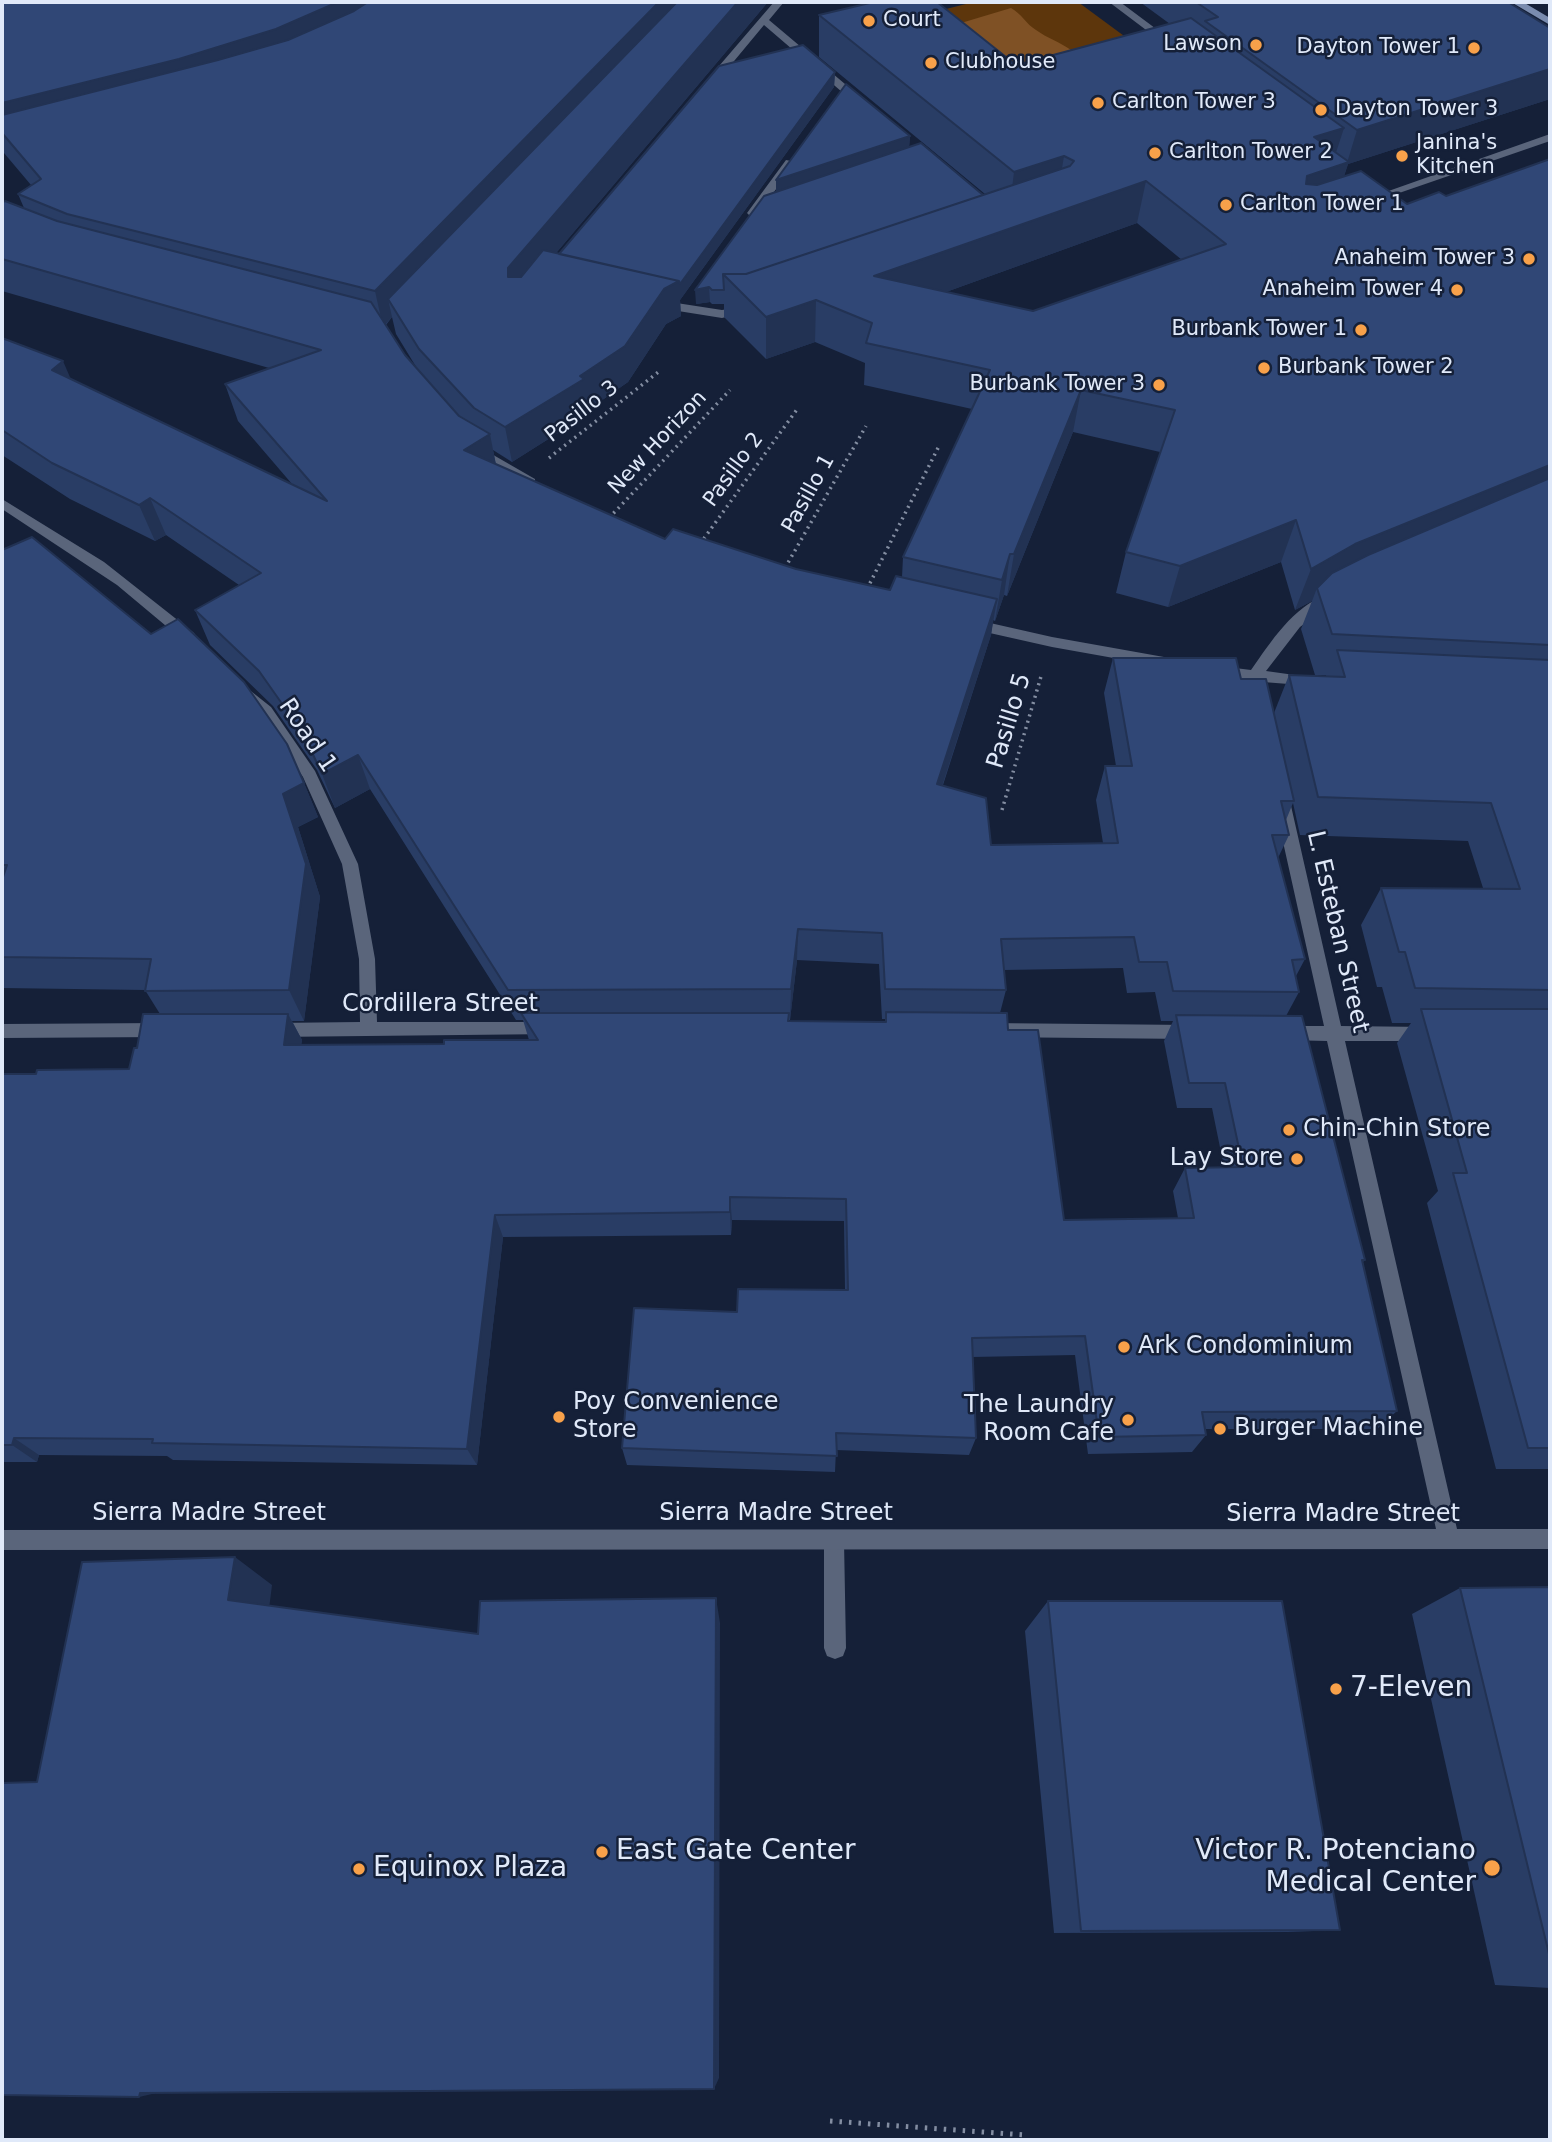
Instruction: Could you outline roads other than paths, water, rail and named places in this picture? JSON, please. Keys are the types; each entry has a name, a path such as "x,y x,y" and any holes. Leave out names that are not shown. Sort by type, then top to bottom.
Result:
{"main road":[{"path":"1516,2 1550,22"}],"street":[{"path":"702,93 779,2"},
{"path":"1114,2 1177,49"},
{"path":"764,20 872,112"},
{"path":"835,99 843,88"},
{"path":"1352,205 1550,138"},
{"path":"745,226 797,152"},
{"path":"1367,188 1378,197"},
{"path":"760,205 785,196"},
{"path":"645,301 687,304 722,314 757,306"},
{"path":"465,438 474,448 547,490"},
{"path":"2,503 92,558 163,613 202,650"},
{"path":"1260,704 1254,677 1293,624 1309,609 1344,591"},
{"path":"957,620 1052,642 1175,664"},
{"path":"1202,668 1254,677 1321,683"},
{"name":"Road 1","path":"239,685 266,711 310,775 350,864 367,959 369,1029"},
{"name":"L. Esteban Street","path":"1278,783 1449,1541"},
{"name":"Cordillera Street","path":"260,1030 564,1029"},
{"path":"966,1029 1212,1032"},
{"path":"2,1031 179,1030"},
{"path":"1266,1033 1442,1034"},
{"name":"Sierra Madre Street","path":"2,1540 1550,1539"},
{"path":"834,1541 835,1648"}],"place":[{"name":"Court","path":"869,21"},
{"name":"Lawson","path":"1256,45"},
{"name":"Dayton Tower 1","path":"1474,48"},
{"name":"Clubhouse","path":"931,63"},
{"name":"Carlton Tower 3","path":"1098,103"},
{"name":"Dayton Tower 3","path":"1321,110"},
{"name":"Carlton Tower 2","path":"1155,153"},
{"name":"Janina's Kitchen","path":"1402,156"},
{"name":"Carlton Tower 1","path":"1226,205"},
{"name":"Anaheim Tower 3","path":"1529,259"},
{"name":"Anaheim Tower 4","path":"1457,290"},
{"name":"Burbank Tower 1","path":"1361,330"},
{"name":"Burbank Tower 2","path":"1264,368"},
{"name":"Burbank Tower 3","path":"1159,385"},
{"name":"Chin-Chin Store","path":"1289,1130"},
{"name":"Lay Store","path":"1297,1159"},
{"name":"Ark Condominium","path":"1124,1347"},
{"name":"Poy Convenience Store","path":"559,1417"},
{"name":"The Laundry Room Cafe","path":"1128,1420"},
{"name":"Burger Machine","path":"1220,1429"},
{"name":"7-Eleven","path":"1336,1689"},
{"name":"East Gate Center","path":"602,1852"},
{"name":"Victor R. Potenciano Medical Center","path":"1492,1868"},
{"name":"Equinox Plaza","path":"359,1869"}]}
